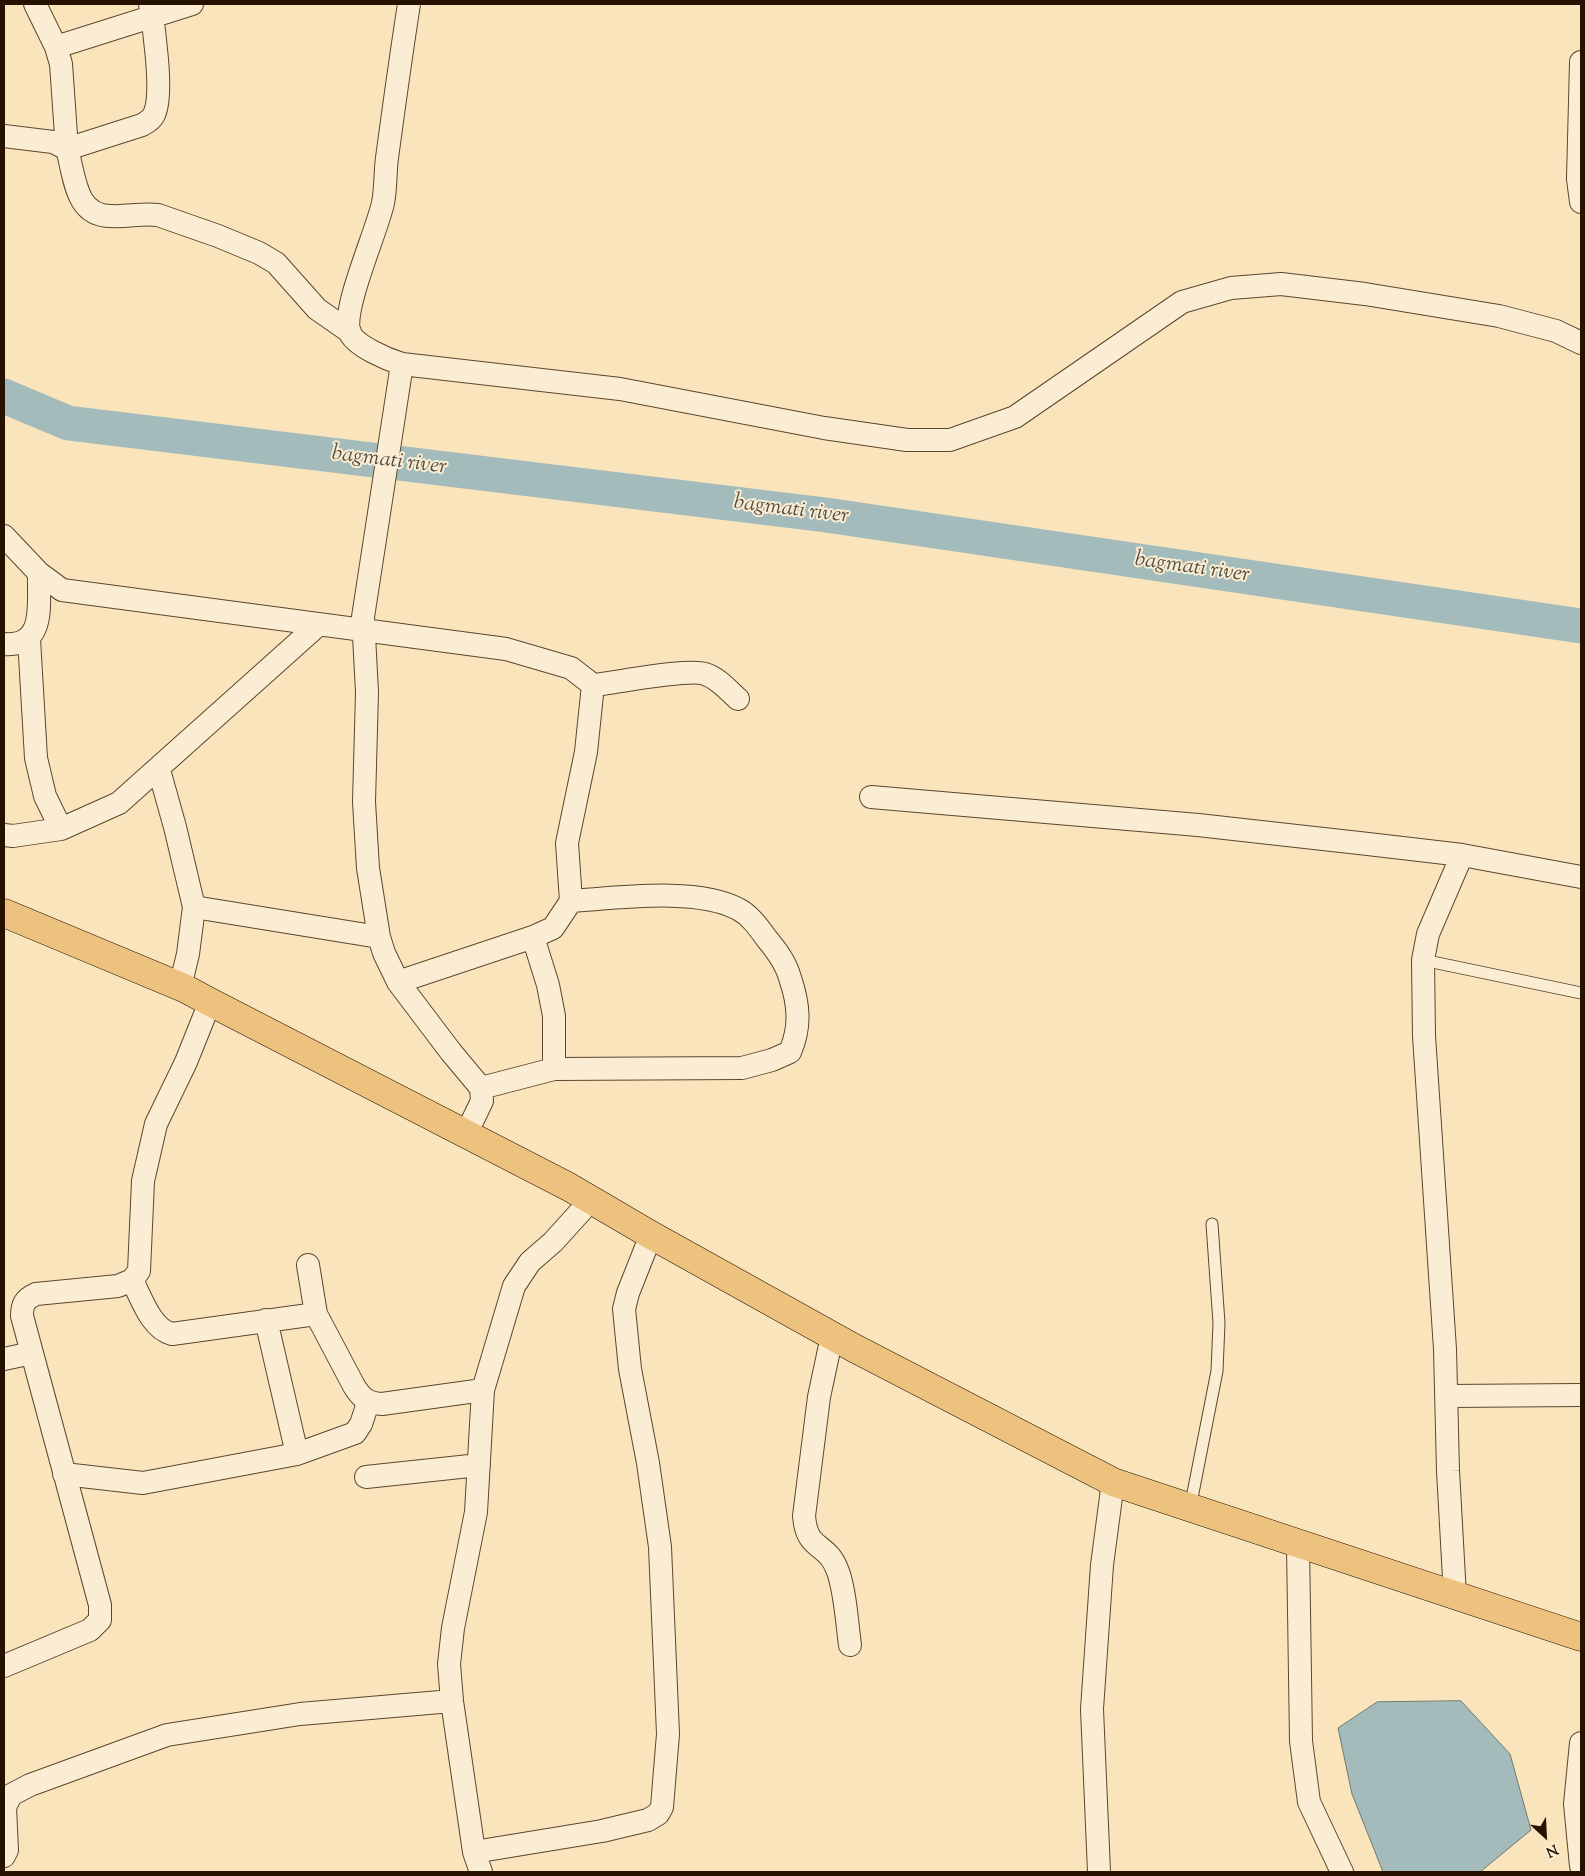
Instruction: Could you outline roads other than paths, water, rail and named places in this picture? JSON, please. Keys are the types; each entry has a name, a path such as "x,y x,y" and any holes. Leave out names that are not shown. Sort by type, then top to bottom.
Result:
{"main road":[{"path":"4,913 180,987 210,1002 466,1134 590,1200 832,1336 1113,1482 1298,1545 1581,1637"}],"street":[{"path":"35,4 56,47 61,64 67,149 80,199 87,209 97,215 112,216 145,213 158,215 259,253 276,262 317,309 350,332 355,339 380,357 402,364 620,389 824,428 907,440 950,440 1015,417 1182,302 1231,288 1281,284 1365,294 1499,316 1556,331 1581,343"},
{"path":"56,47 151,11 192,4"},
{"path":"350,332 349,320 360,274 383,203 386,161 409,4"},
{"path":"4,136 53,142 67,149 142,126 151,119 155,112 158,90 151,11"},
{"path":"1581,62 1578,179 1581,202"},
{"path":"402,364 364,624 367,692 364,802 368,868 379,937 384,953 398,982 481,1088 482,1101 466,1134"},
{"path":"4,536 39,573 62,590 318,625 364,624 506,649 572,668 593,686 686,673 704,673 718,680 738,699"},
{"path":"39,573 38,625 30,639 36,758 45,796 61,829"},
{"path":"4,835 13,836 61,829 119,803 159,770 202,728 318,625"},
{"path":"4,644 14,645 30,639"},
{"path":"398,982 533,937 553,928 571,901 567,844 586,752 593,686"},
{"path":"159,770 176,827 194,907 188,954 180,987"},
{"path":"871,797 1198,825 1462,855 1581,877"},
{"path":"1455,1596 1446,1349 1424,1036 1423,960 1428,934 1462,855"},
{"path":"481,1088 554,1069 742,1068 772,1060 790,1052 797,1036 799,1013 786,966 756,924 739,910 712,899 654,896 571,901"},
{"path":"194,907 379,937"},
{"path":"533,937 548,985 554,1016 554,1069"},
{"path":"4,1666 90,1630 100,1620 100,1604 22,1316 22,1306 27,1298 36,1294 118,1286 132,1280 139,1271 143,1181 156,1124 186,1062 210,1002"},
{"path":"590,1200 553,1242 530,1262 514,1286 483,1390 476,1512 453,1628 449,1664 452,1701 477,1862 648,1820 658,1814 662,1807 668,1734 660,1547 648,1463 630,1369 624,1310 628,1293 651,1235"},
{"path":"308,1265 316,1314 354,1386 360,1396 368,1403 382,1404 483,1390"},
{"path":"132,1280 162,1332 172,1334 316,1314"},
{"path":"266,1320 297,1454"},
{"path":"832,1336 819,1397 804,1516 805,1531 811,1541 832,1558 838,1570 850,1645"},
{"path":"4,1359 32,1353"},
{"path":"1447,1396 1581,1395"},
{"path":"64,1474 143,1483 297,1454 355,1433 361,1424 368,1403"},
{"path":"366,1478 479,1465"},
{"path":"1099,1872 1092,1709 1102,1565 1113,1482"},
{"path":"1298,1545 1301,1741 1304,1769 1309,1802 1342,1872"},
{"path":"4,1856 7,1850 5,1808 11,1795 30,1785 167,1735 300,1714 452,1701"},
{"path":"1581,1743 1575,1804 1581,1866"}],"lane":[{"path":"1423,960 1581,993"},
{"path":"1190,1508 1217,1371 1219,1322 1212,1224"}],"water":[{"path":"1461,1701 1510,1754 1531,1830 1480,1872 1383,1872 1352,1794 1338,1728 1377,1702"}],"waterway":[{"name":"bagmati river","path":"4,396 68,423 826,515 1581,626"}]}
